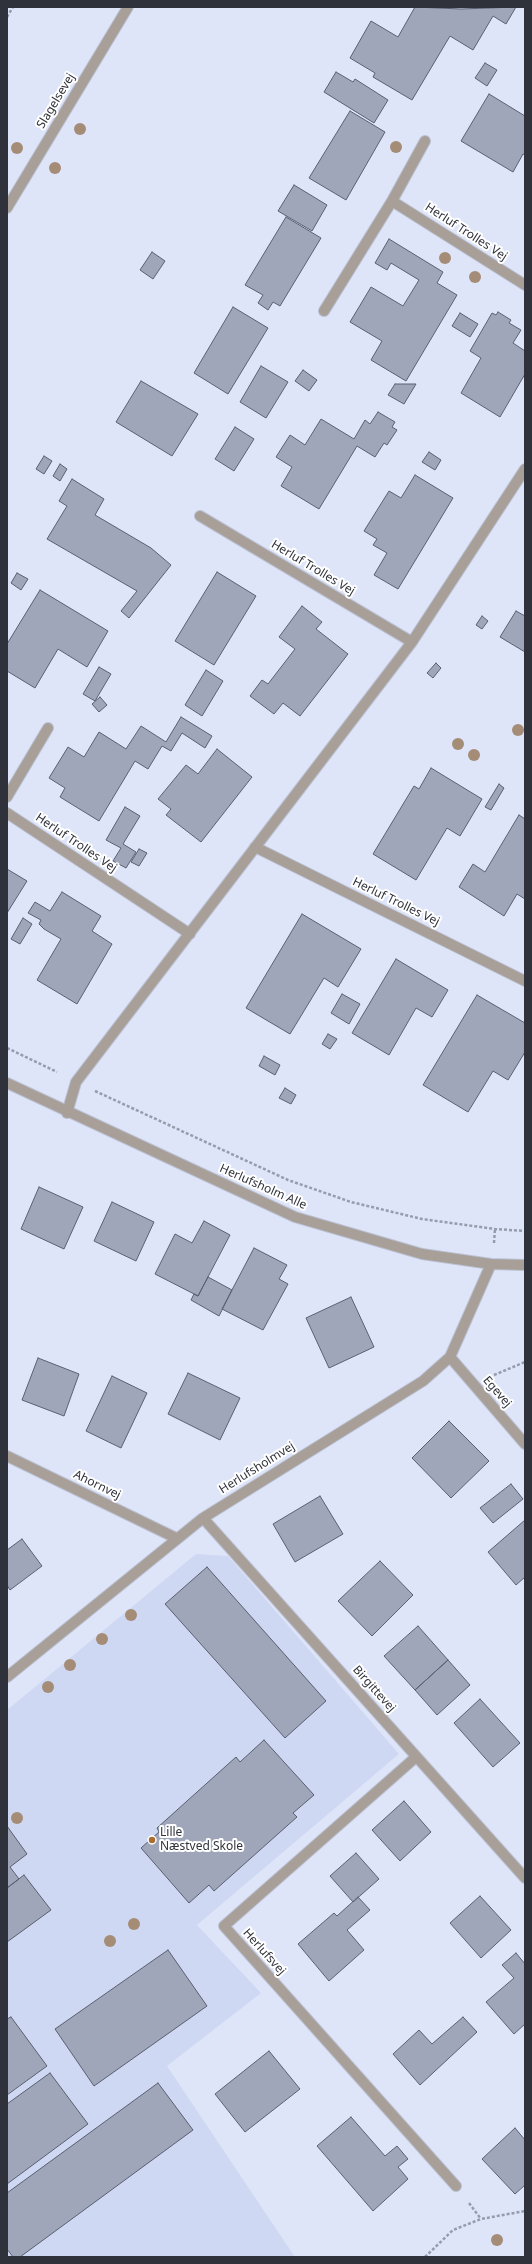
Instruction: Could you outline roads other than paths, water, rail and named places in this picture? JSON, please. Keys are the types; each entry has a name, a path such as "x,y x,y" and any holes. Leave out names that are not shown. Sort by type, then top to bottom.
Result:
{"street":[{"name":"Slagelsevej","path":"7,208 128,7"},
{"path":"324,311 392,201 425,141"},
{"name":"Herluf Trolles Vej","path":"392,201 525,285"},
{"path":"67,1113 76,1082 412,642 524,471"},
{"name":"Herluf Trolles Vej","path":"200,516 412,642"},
{"path":"7,797 48,728"},
{"name":"Herluf Trolles Vej","path":"7,813 190,934"},
{"name":"Herluf Trolles Vej","path":"255,847 525,981"},
{"name":"Herlufsholm Alle","path":"7,1083 67,1113 295,1217 422,1254 491,1264 525,1265"},
{"name":"Herlufsholmvej","path":"7,1677 176,1538 203,1518 423,1381 450,1357 491,1264"},
{"name":"Egevej","path":"450,1357 525,1444"},
{"name":"Ahornvej","path":"7,1456 176,1538"},
{"name":"Birgittevej","path":"203,1518 525,1878"},
{"name":"Herlufsvej","path":"416,1756 224,1926 456,2186"}],"place":[{"name":"Lille Næstved Skole","path":"152,1840"}]}
